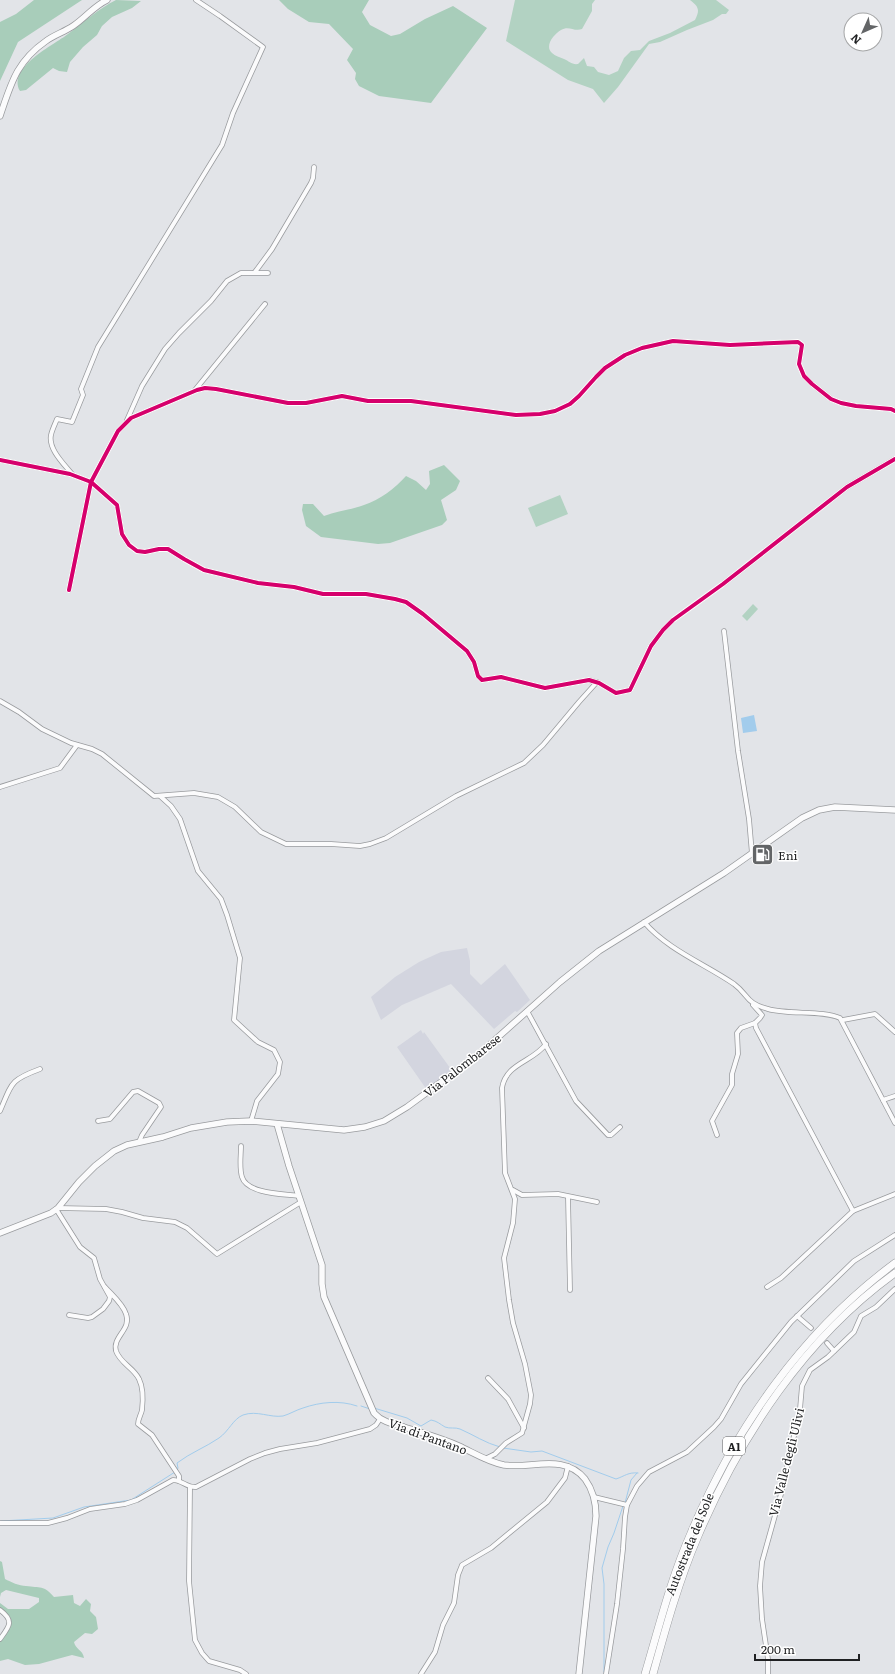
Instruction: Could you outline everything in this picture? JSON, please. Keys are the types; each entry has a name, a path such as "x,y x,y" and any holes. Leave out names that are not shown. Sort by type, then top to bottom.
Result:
{"highway":[{"name":"Autostrada del Sole","path":"646,1674 666,1600 690,1534 718,1474 743,1430 779,1378 812,1338 853,1298 895,1263"},
{"name":"Autostrada del Sole","path":"653,1674 673,1602 697,1537 724,1479 749,1434 786,1383 817,1344 848,1313 895,1273"}],"main road":[{"path":"0,116 15,74 26,58 46,41 72,27 97,6 107,0"},
{"name":"Via Palombarese","path":"0,1233 45,1216 57,1209 79,1182 106,1157 123,1146 213,1124 251,1121 344,1130 362,1128 382,1122 404,1109 476,1058 527,1011 591,957 644,922 696,892 802,818 821,810 845,807 895,810"},
{"name":"Via di Pantano","path":"277,1124 322,1265 324,1297 374,1413 380,1418 448,1442 486,1459 508,1465 549,1463 568,1466 584,1478 590,1486 594,1497 596,1516 579,1674"}],"street":[{"path":"72,474 57,456 52,445 51,436 57,419 72,422 83,395 80,389 98,347 222,145 233,113 263,47 196,0"},
{"path":"255,272 272,249 311,183 314,167"},
{"path":"127,420 128,414 145,380 174,338 211,301 231,278 240,273 268,273"},
{"path":"194,391 265,304"},
{"path":"69,590 91,482 116,433 127,420 203,388 212,388 288,403 306,403 332,396 344,396 366,400 411,401 516,415 540,414 553,412 568,406 608,366 625,355 642,348 673,341 730,344 798,342 802,345 799,360 800,368 808,381 816,388 833,400 841,403 864,408 891,409 895,411"},
{"path":"0,460 72,474 91,482 116,504 119,509 122,534 129,545 137,551 145,552 168,549 204,570 261,584 294,587 320,594 363,594 402,600 420,611 467,651 473,659 478,676 482,680 497,677 543,688 583,680 597,682 615,693 629,691 650,648 660,632 673,620 725,583 843,490 895,459"},
{"path":"724,631 752,854"},
{"path":"0,701 19,712 40,728 77,745 92,749 102,754 151,794 160,796 191,793 218,797 233,806 261,832 286,844 331,844 358,846 370,844 386,838 453,798 526,761 543,745 597,682"},
{"path":"0,787 60,768 77,745"},
{"path":"160,796 171,806 180,819 198,869 221,899 227,915 240,958 234,1020 258,1042 274,1050 280,1060 281,1066 278,1074 256,1103 251,1121"},
{"path":"644,922 668,944 735,985 762,1015 755,1023 741,1028 737,1033 738,1054 732,1072 732,1085 712,1121 717,1135"},
{"path":"752,1003 772,1010 837,1016 842,1020 895,1123"},
{"path":"527,1011 575,1098 586,1113 608,1135 611,1135 620,1127"},
{"path":"842,1020 875,1014 895,1032"},
{"path":"755,1023 757,1030 853,1211"},
{"path":"486,1459 498,1451 507,1442 520,1436 524,1428 531,1395 525,1364 511,1317 504,1260 513,1218 514,1198 513,1190 507,1181 505,1171 502,1086 504,1079 510,1071 540,1051 546,1044"},
{"path":"0,1112 15,1080 40,1069"},
{"path":"98,1121 110,1119 133,1092 138,1090 159,1103 161,1106 142,1134 139,1142"},
{"path":"883,1100 895,1096"},
{"path":"241,1146 241,1176 247,1186 258,1190 300,1199"},
{"path":"513,1190 522,1195 554,1194 597,1202"},
{"path":"767,1287 781,1278 853,1211 895,1194"},
{"path":"568,1197 570,1290"},
{"path":"57,1209 106,1209 143,1218 173,1221 186,1227 217,1254 300,1199"},
{"path":"57,1209 81,1248 94,1258 100,1279 127,1315 127,1325 116,1343 116,1349 121,1359 136,1375 141,1384 142,1408 138,1424 150,1433 159,1444 179,1476 179,1481"},
{"path":"606,1674 617,1604 623,1548 624,1522 627,1505 637,1486 646,1474 687,1452 716,1426 741,1384 781,1334 854,1261 895,1235"},
{"path":"69,1315 89,1318 100,1312 110,1300 106,1287"},
{"name":"Via Valle degli Ulivi","path":"768,1674 768,1659 762,1619 760,1586 763,1554 781,1494 800,1409 802,1386 810,1370 834,1351 854,1332 861,1316 876,1307 895,1289"},
{"path":"798,1316 811,1328"},
{"path":"827,1343 834,1351"},
{"path":"488,1378 508,1399 524,1428"},
{"path":"0,1523 40,1524 55,1521 90,1509 131,1503 172,1480 179,1481 190,1487 198,1486 261,1454 280,1448 317,1443 370,1429 376,1425 380,1418"},
{"path":"421,1674 435,1652 442,1627 454,1603 461,1567 465,1562 491,1548 547,1502 565,1478 568,1466"},
{"path":"190,1487 189,1581 196,1642 209,1661 239,1670 246,1674"},
{"path":"594,1497 627,1505"},
{"path":"0,1610 7,1616 9,1621 9,1627 0,1639"}],"shaded area":[{"path":"467,948 470,961 470,974 481,985 505,964 530,1000 494,1029 451,984 402,1005 381,1020 371,997 395,977 419,962 441,952"},
{"path":"421,1030 453,1072 427,1090 397,1047"}],"green space":[{"path":"34,0 82,0 18,42 0,81 0,22 16,14"},
{"path":"116,0 141,1 132,8 112,17 102,26 97,35 83,47 70,62 67,72 59,71 53,68 26,90 20,91 18,82 20,74 26,65 97,12"},
{"path":"279,0 369,0 362,12 370,25 391,36 400,34 425,19 453,6 487,28 431,103 379,96 359,86 355,79 356,73 347,60 353,49 329,24 309,22 288,9"},
{"path":"515,0 595,0 592,4 592,11 582,29 576,30 567,28 561,30 553,37 549,47 556,56 576,64 584,58 587,66 594,67 598,72 609,75 618,71 624,58 631,51 640,50 649,41 670,33 695,20 698,14 698,9 690,0 716,0 729,10 726,14 722,14 713,20 660,42 649,44 618,87 604,103 593,89 568,80 506,41"},
{"path":"444,465 460,481 456,490 441,500 447,520 442,525 390,543 378,544 321,537 306,526 302,510 303,504 313,504 324,516 354,508 370,503 381,497 406,476 416,481 426,490 430,484 429,471"},
{"path":"560,495 568,514 536,527 528,508"},
{"path":"753,604 758,609 747,621 742,616"},
{"path":"0,1561 2,1562 5,1579 21,1585 38,1587 47,1590 54,1597 73,1595 74,1603 80,1606 86,1599 91,1604 90,1611 96,1617 98,1629 92,1634 85,1633 74,1642 84,1658 72,1655 39,1664 25,1665 8,1659 0,1661 0,1641 10,1619 0,1612 0,1603 8,1609 29,1609 39,1602 39,1598 6,1590 1,1593 0,1597"}],"water":[{"path":"754,715 757,731 743,733 741,718"}],"waterway":[{"path":"177,1470 177,1463 219,1438 226,1432 236,1419 243,1415 253,1413 283,1416 310,1406 330,1402 357,1406"},
{"path":"361,1406 370,1409"},
{"path":"374,1408 407,1418 421,1426 433,1420 445,1427 460,1429 500,1447"},
{"path":"503,1448 531,1452 542,1451 616,1479 629,1474 638,1473"},
{"path":"1,1521 53,1518 84,1507 131,1500 175,1472"},
{"path":"625,1503 631,1480 637,1473"},
{"path":"604,1672 604,1584 602,1568 623,1506"}],"cycle path":[{"path":"69,590 91,482 118,431 131,418 205,388 288,403 306,403 342,396 368,401 411,401 516,415 540,414 555,411 570,404 605,368 625,355 642,348 673,341 730,345 798,342 802,345 799,364 804,376 831,399 856,406 891,409 895,411"},
{"path":"0,460 70,474 91,482 117,505 122,534 129,545 137,551 145,552 168,549 204,570 258,583 294,587 323,594 366,594 406,602 423,614 467,651 474,662 478,676 482,680 501,677 545,688 589,680 599,683 616,693 630,690 651,646 673,620 723,584 847,487 895,459"}],"place":[{"name":"Eni","path":"762,855"}]}
